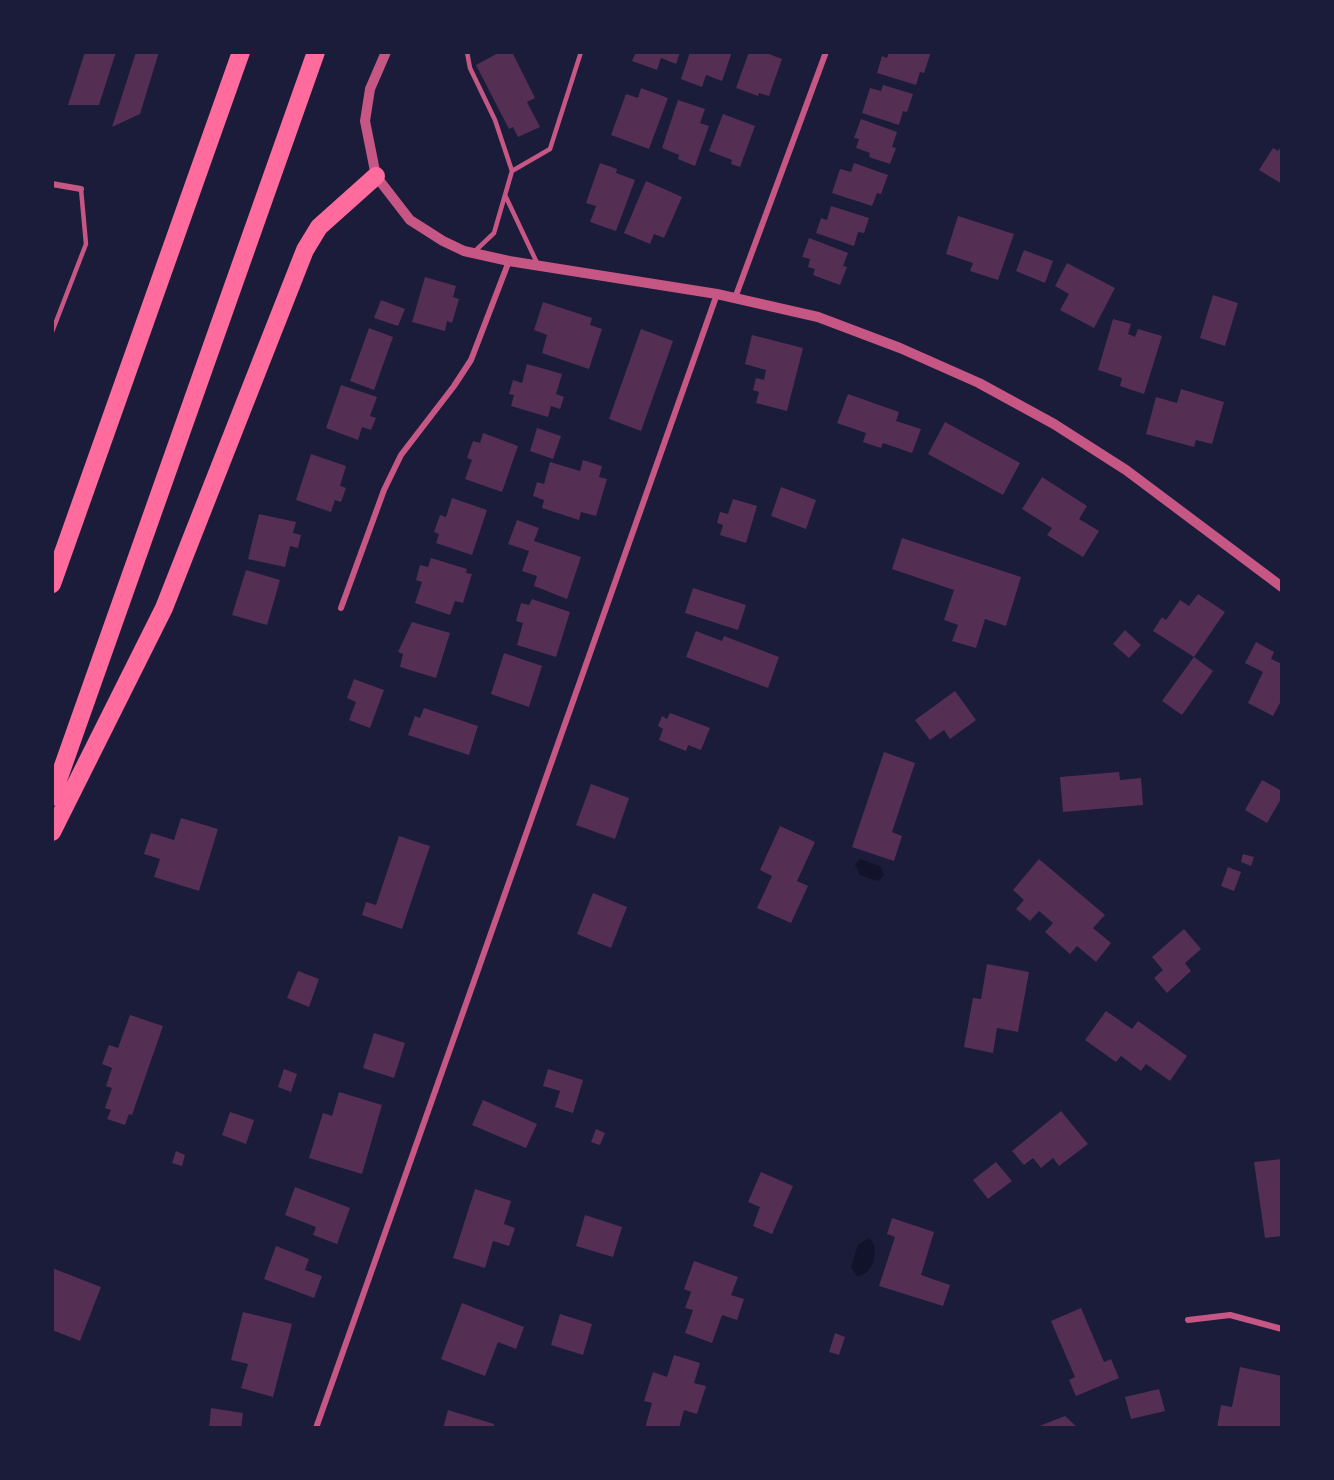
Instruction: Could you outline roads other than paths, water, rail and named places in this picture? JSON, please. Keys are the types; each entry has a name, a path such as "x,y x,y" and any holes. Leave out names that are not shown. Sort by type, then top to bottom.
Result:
{"highway":[{"path":"52,584 241,52"},
{"path":"52,797 316,52"},
{"path":"52,832 164,608 305,250 319,227 376,176"}],"street":[{"path":"386,52 370,89 365,121 376,176 410,220 443,241 474,253 509,261 717,294 818,317 900,348 979,382 1054,424 1126,470 1281,587"},
{"path":"735,298 826,52"},
{"path":"52,184 81,189"},
{"path":"341,608 384,490 406,447 454,386 471,360 509,261"},
{"path":"316,1428 717,294"},
{"path":"1188,1320 1230,1315 1281,1329"}],"lane":[{"path":"467,52 470,68 495,120 512,171 494,233 474,253"},
{"path":"512,171 550,149 581,52"},
{"path":"52,332 86,244 81,189"},
{"path":"505,195 538,266"}]}
